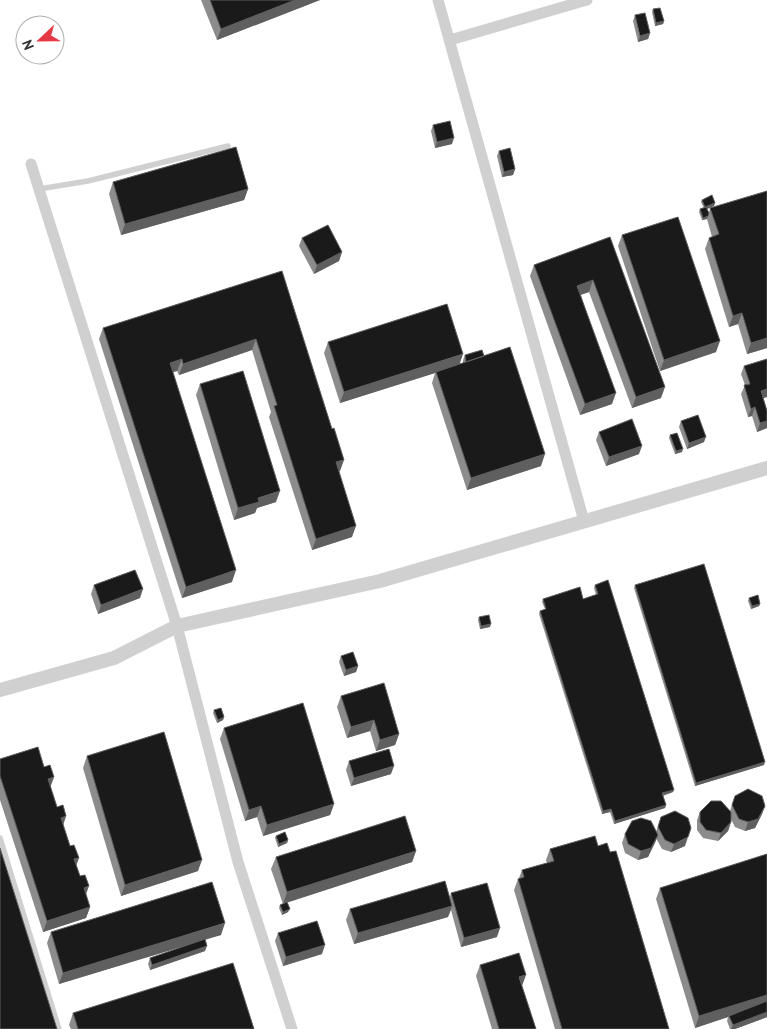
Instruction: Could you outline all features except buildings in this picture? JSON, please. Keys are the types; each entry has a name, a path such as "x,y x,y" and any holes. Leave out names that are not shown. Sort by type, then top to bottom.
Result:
{"street":[{"path":"438,0 584,521"},
{"path":"450,40 587,0"},
{"path":"31,164 177,626 238,862 292,1029"},
{"path":"0,690 114,658 177,626 380,581 767,468"}],"lane":[{"path":"39,189 88,181 228,146"},
{"path":"0,838 59,1029"}]}
